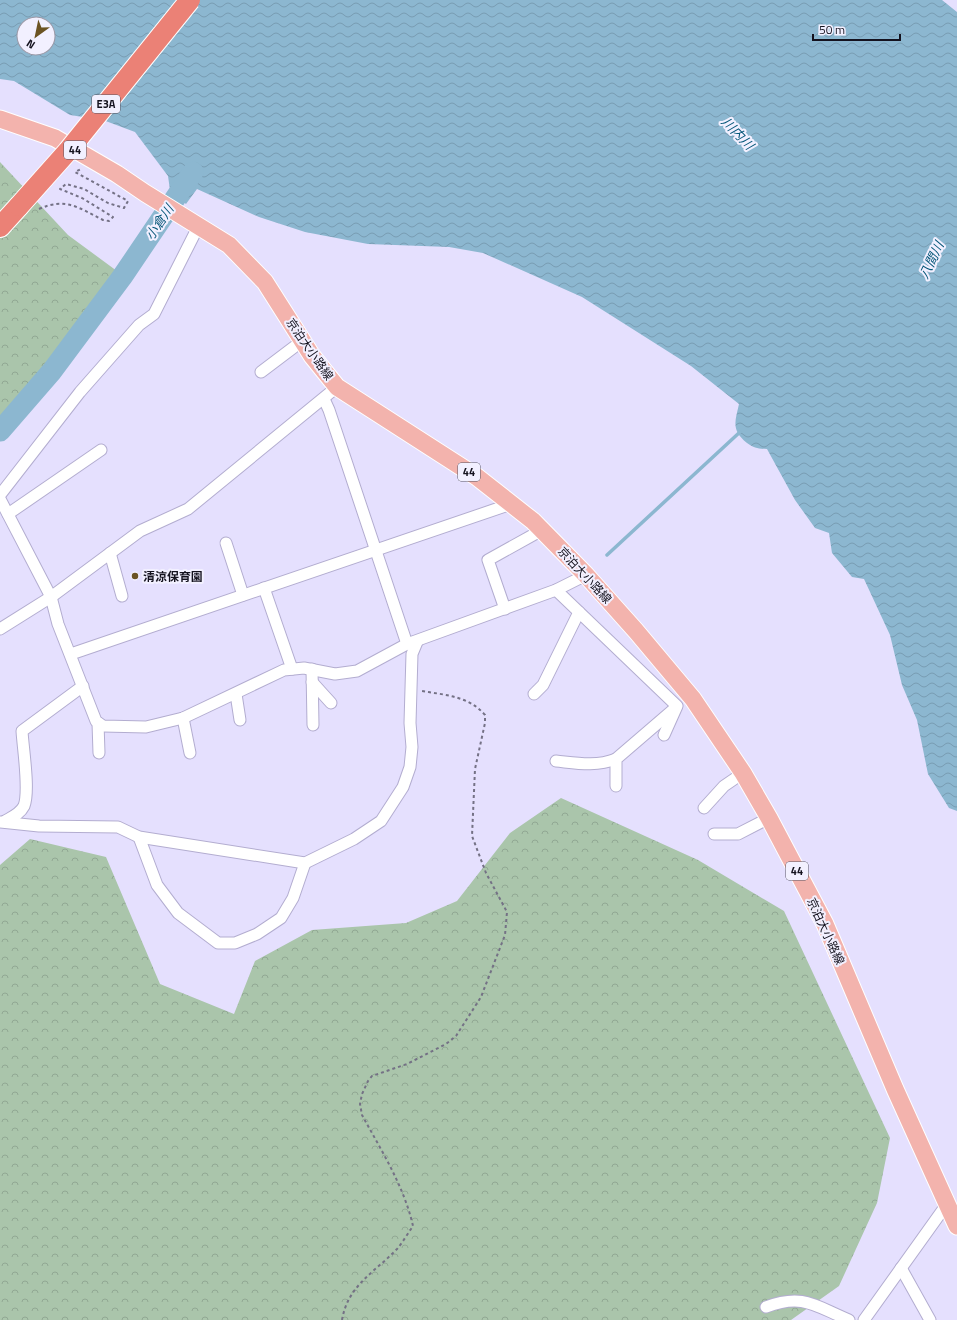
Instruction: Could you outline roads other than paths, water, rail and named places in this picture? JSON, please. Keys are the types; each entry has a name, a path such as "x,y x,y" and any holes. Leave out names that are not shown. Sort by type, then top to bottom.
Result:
{"highway":[{"name":"E3A","path":"0,227 25,209 68,151 190,0"}],"main road":[{"name":"京泊大小路線","path":"0,119 56,138 117,174 229,245 265,282 312,356 337,387 477,477 511,504 542,530 586,575 636,631 689,694 743,773 769,818 825,924 957,1226"}],"street":[{"path":"0,495 80,392 139,324 154,314 199,225"},
{"path":"261,372 302,341"},
{"path":"0,629 51,597 140,532 188,509 337,387"},
{"path":"2,822 39,826 118,827 139,837 305,863 354,839 382,821 404,787 410,767 412,747 410,723 412,643 376,550 330,410 324,399"},
{"path":"8,514 101,450"},
{"path":"0,499 51,597 70,654 96,721 103,726 146,727 183,718 284,670 312,669 335,674 357,671 412,643 556,590 586,575"},
{"path":"70,654 511,504"},
{"path":"505,609 488,560 542,530"},
{"path":"226,543 243,595"},
{"path":"110,553 122,596"},
{"path":"264,588 292,669"},
{"path":"556,590 677,706"},
{"path":"534,694 543,684 580,612"},
{"path":"312,669 313,725"},
{"path":"312,682 331,703"},
{"path":"2,822 18,813 24,806 27,794 22,731 82,686"},
{"path":"236,694 240,720"},
{"path":"556,761 587,764 607,762 616,759 660,723 689,694"},
{"path":"664,735 677,706"},
{"path":"183,718 190,753"},
{"path":"98,723 99,753"},
{"path":"616,759 616,786"},
{"path":"704,808 724,786 743,773"},
{"path":"714,834 738,834 769,818"},
{"path":"139,837 157,884 178,913 218,943 235,943 257,934 281,918 293,898 305,863"},
{"path":"864,1320 947,1204"},
{"path":"901,1268 930,1320"},
{"path":"766,1307 791,1300 803,1301 849,1320"}],"water":[{"path":"0,0 942,0 957,12 957,811 949,808 928,774 917,720 902,685 890,635 864,579 852,577 832,553 829,533 815,528 795,500 767,449 752,446 738,434 736,430 736,421 739,404 691,366 582,297 483,253 449,247 368,244 305,232 259,217 197,189 186,204 170,190 168,176 135,132 103,120 70,115 14,81 0,79"}],"waterway":[{"name":"小倉川","path":"0,431 52,371 122,277 193,172"},
{"path":"607,555 740,432"}],"place":[{"name":"清涼保育園","path":"135,576"}],"water label":[{"name":"川内川","path":"738,133"},
{"name":"八間川","path":"931,260"}]}
